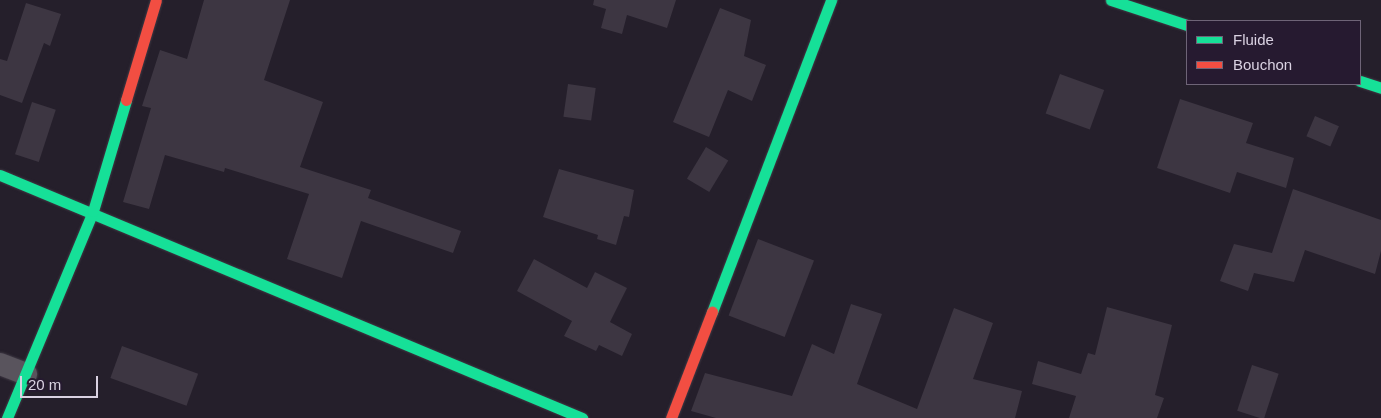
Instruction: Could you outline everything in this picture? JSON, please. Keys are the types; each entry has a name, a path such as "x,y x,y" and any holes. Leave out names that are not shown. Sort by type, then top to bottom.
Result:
{"main road":[{"path":"7,418 93,212 156,0"},
{"path":"671,418 831,0"},
{"path":"1111,0 1186,25"},
{"path":"1361,81 1381,88"},
{"path":"0,175 93,212 582,418"}],"street":[{"path":"0,364 26,374"}],"building":[{"path":"204,0 290,0 264,80 323,102 300,167 371,190 368,198 461,231 453,253 361,221 342,278 287,259 309,194 225,168 224,172 165,155 149,209 123,202 151,108 142,106 160,50 187,59"},
{"path":"594,0 676,0 667,28 627,15 622,34 601,28 606,9 593,5"},
{"path":"26,3 61,14 50,46 44,43 22,103 0,95 0,59 7,61"},
{"path":"720,8 751,20 744,56 766,65 752,101 728,90 709,137 673,122"},
{"path":"1060,74 1104,90 1090,130 1046,113"},
{"path":"568,84 596,88 591,121 563,117"},
{"path":"1180,99 1253,123 1246,143 1294,158 1286,188 1237,172 1230,193 1157,168"},
{"path":"32,102 56,110 39,162 15,154"},
{"path":"1315,116 1339,126 1330,146 1306,136"},
{"path":"706,147 728,160 709,192 687,179"},
{"path":"559,169 634,190 629,217 624,216 616,245 597,239 598,235 543,217"},
{"path":"1293,189 1381,220 1381,251 1375,274 1305,250 1294,282 1254,273 1248,291 1220,281 1234,244 1272,253"},
{"path":"758,239 814,261 785,337 729,316"},
{"path":"534,259 587,288 595,272 627,288 610,322 632,334 622,356 599,345 596,351 564,336 572,321 517,291"},
{"path":"851,304 882,314 857,384 917,409 954,308 993,323 973,379 1022,391 1015,418 716,418 691,411 705,373 792,396 812,344 834,354"},
{"path":"1107,307 1172,325 1155,395 1164,398 1157,418 1069,418 1076,396 1032,384 1038,361 1081,374 1088,353 1095,355"},
{"path":"122,346 198,374 186,406 110,378"},
{"path":"1252,365 1279,374 1264,418 1237,411"}],"traffic: fast":[{"path":"712,312 831,0"},
{"path":"1111,0 1186,25"},
{"path":"1361,81 1381,88"},
{"path":"7,418 93,211 126,100"},
{"path":"0,175 582,418"}],"traffic: jam":[{"path":"126,100 156,0"},
{"path":"671,418 712,312"}]}
